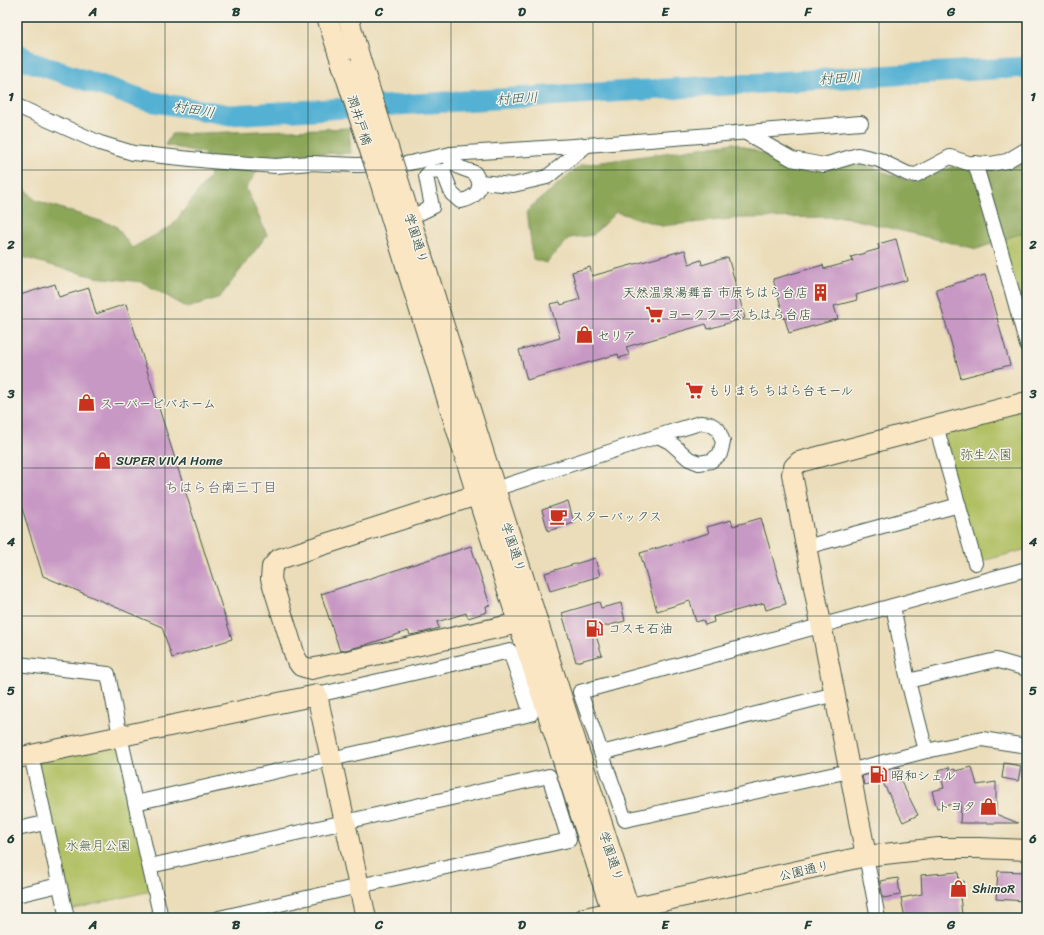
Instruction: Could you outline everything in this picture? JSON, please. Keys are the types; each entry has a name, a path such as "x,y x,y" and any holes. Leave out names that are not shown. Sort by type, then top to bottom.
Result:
{"street":[{"name":"潤井戸橋","path":"327,17 340,61 388,177"},
{"name":"潤井戸橋","path":"348,17 361,62 388,177"},
{"path":"17,106 100,143 133,153 276,166 310,163 356,165 405,164 451,154 746,133 861,123"},
{"path":"746,133 792,159 824,165 858,155 879,160 908,174 916,176 950,157 968,163 991,164 1007,161 1027,149"},
{"path":"480,182 513,185 547,177 587,145"},
{"path":"410,218 432,207 426,176 430,172 443,171 452,194 460,201 468,200 477,192 480,182 475,173 461,168 451,162 451,154"},
{"path":"975,164 1027,345"},
{"name":"学園通り","path":"388,177 410,218 486,492 519,623 622,914"},
{"name":"学園通り","path":"388,177 486,492 622,914"},
{"path":"878,918 792,474 794,467 799,462 1027,402"},
{"path":"936,426 976,563"},
{"path":"519,623 326,667 311,669 301,666 296,658 271,579 272,567 279,559 658,436"},
{"path":"806,547 959,505"},
{"path":"1027,572 1023,570 580,692 625,820 849,771 926,751 982,739 1027,746"},
{"path":"893,606 908,681 926,751"},
{"path":"67,918 45,822 24,757 317,695 510,651 531,714 135,803"},
{"path":"908,681 996,660 1027,669"},
{"path":"17,664 108,674 120,736 161,918"},
{"path":"601,753 835,694"},
{"path":"317,695 366,918"},
{"path":"150,866 549,776 569,840 219,918"},
{"path":"17,829 45,822"},
{"name":"公園通り","path":"585,918 622,914 866,856 939,848 1027,850"},
{"path":"17,895 59,885"}],"green space":[{"path":"349,128 351,153 268,155 246,188 267,235 220,297 188,308 142,282 95,277 25,258 17,245 17,179 35,200 116,226 132,248 172,226 210,176 204,153 165,145 172,134"},
{"path":"734,143 809,171 859,163 912,182 952,167 1007,168 1027,164 1027,231 977,249 844,217 741,218 662,226 616,212 593,235 570,238 546,263 533,259 527,210 581,165"},
{"path":"1027,149 1027,347 975,163"},
{"name":"弥生公園","path":"1027,402 1027,549 975,563 936,426"},
{"name":"水無月公園","path":"120,736 155,890 65,911 31,755"}],"building":[{"name":"天然温泉湯舞音 市原ちはら台店","path":"896,239 907,280 856,295 857,300 834,306 838,319 789,333 773,279 823,265 824,269 853,261 851,257 879,249 878,244"},
{"path":"685,250 689,264 701,260 702,265 728,257 745,318 708,329 706,324 626,347 629,355 619,358 618,354 527,380 519,350 560,338 550,304 560,302 561,305 580,299 572,272 590,267 592,276"},
{"path":"985,275 1010,365 961,378 936,289"},
{"name":"スーパービバホーム","path":"55,284 59,297 89,288 96,314 126,304 232,639 172,658 162,627 43,576 17,492 17,296"},
{"name":"スターバックス","path":"568,501 574,523 548,531 542,510"},
{"path":"761,518 786,604 766,610 764,603 713,617 714,622 705,625 703,620 696,622 690,601 657,611 640,553 709,533 707,527 731,520 733,526"},
{"path":"471,546 490,605 486,606 487,612 468,618 466,613 437,622 439,628 410,635 408,631 362,646 340,651 321,594"},
{"path":"595,558 600,576 550,591 545,573"},
{"path":"599,602 601,608 621,603 625,621 594,629 602,655 576,662 562,613"},
{"path":"1004,763 1021,766 1018,781 1002,778"},
{"path":"900,767 902,776 899,777 918,815 903,822 882,781 864,785 862,776"},
{"path":"949,767 950,770 955,769 955,771 972,767 977,785 996,782 996,814 1018,823 960,823 961,802 937,808 932,791 944,788 939,770"},
{"path":"998,871 1025,872 1024,901 996,899"},
{"path":"958,872 959,882 964,881 965,895 960,895 962,915 905,918 901,898 922,894 921,875"},
{"path":"898,878 900,895 883,898 880,881"}],"waterway":[{"name":"村田川","path":"17,53 30,62 148,101 230,115 1027,67"}],"place":[{"name":"天然温泉湯舞音 市原ちはら台店","path":"821,292"},
{"name":"ヨークフーズ ちはら台店","path":"654,314"},
{"name":"セリア","path":"584,335"},
{"name":"もりまち ちはら台モール","path":"695,390"},
{"name":"スーパービバホーム","path":"87,403"},
{"name":"SUPER VIVA Home","path":"103,460"},
{"name":"スターバックス","path":"558,516"},
{"name":"コスモ石油","path":"595,628"},
{"name":"昭和シェル","path":"878,775"},
{"name":"トヨタ","path":"989,806"},
{"name":"ShimoR","path":"959,888"}],"district":[{"name":"ちはら台南三丁目","path":"221,487"}]}
